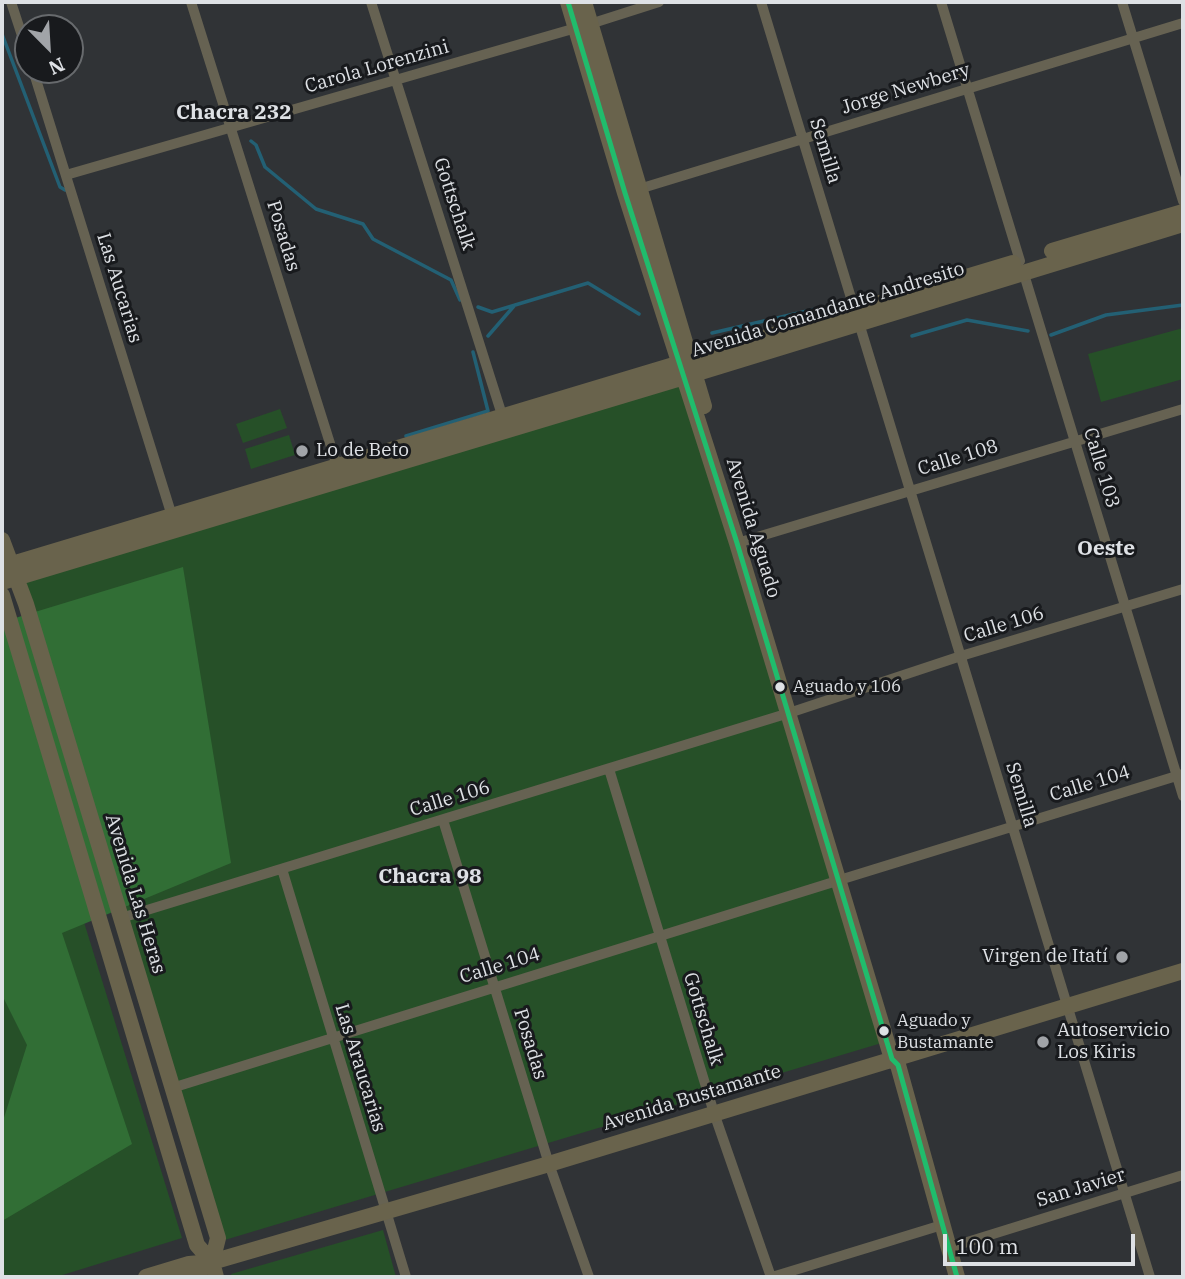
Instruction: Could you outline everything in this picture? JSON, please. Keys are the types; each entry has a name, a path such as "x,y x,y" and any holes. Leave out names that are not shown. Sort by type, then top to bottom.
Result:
{"main road":[{"name":"Avenida Aguado","path":"568,2 583,26 639,189 687,369 897,1060 957,1277"},
{"name":"Avenida Aguado","path":"584,2 583,26 625,193 744,541 792,712"},
{"name":"Avenida Comandante Andresito","path":"8,573 857,317 1183,212"},
{"name":"Avenida Comandante Andresito","path":"1022,266 1183,224"},
{"name":"Avenida Comandante Andresito","path":"8,573 172,516 340,474 503,418 687,369"},
{"name":"Avenida Las Heras","path":"2,540 8,573 121,918 218,1238 214,1270"},
{"path":"2,595 197,1245 214,1270"},
{"name":"Avenida Bustamante","path":"187,1277 386,1211 897,1060 1183,971"},
{"name":"Avenida Bustamante","path":"146,1277 189,1264 214,1270"}],"street":[{"name":"Posadas","path":"191,2 340,474"},
{"name":"Gottschalk","path":"371,2 503,418"},
{"name":"Carola Lorenzini","path":"66,175 659,2"},
{"name":"Semilla","path":"761,2 1150,1277"},
{"name":"Calle 103","path":"941,2 1125,606 1180,775 1183,796"},
{"path":"1122,2 1183,201"},
{"name":"Jorge Newbery","path":"639,189 1183,23"},
{"name":"Las Aucarias","path":"37,84 172,516"},
{"name":"Calle 108","path":"744,541 1183,409"},
{"name":"Calle 106","path":"121,918 1183,589"},
{"name":"Gottschalk","path":"609,769 714,1113 771,1277"},
{"name":"Calle 104","path":"172,1088 1180,775"},
{"name":"Posadas","path":"443,820 549,1164 589,1277"},
{"name":"Las Araucarias","path":"282,869 406,1277"},
{"name":"San Javier","path":"948,1248 1183,1175"},
{"path":"771,1277 942,1225"}],"green space":[{"path":"1183,328 1183,379 1101,402 1088,354"},
{"path":"685,383 885,1042 218,1242 18,583"},
{"path":"280,409 287,428 243,443 236,424"},
{"path":"289,435 295,455 251,469 245,449"},
{"path":"183,567 231,863 62,933 132,1144 2,1221 2,1124 27,1045 2,995 2,622"},
{"path":"2,658 182,1238 56,1277 2,1277"},
{"path":"383,1230 396,1277 232,1277 231,1274"}],"waterway":[{"path":"2,34 60,187 65,190"},
{"path":"251,141 256,145 265,167 316,209 363,224 373,239 451,280 460,300"},
{"path":"478,307 492,312 588,283 639,314"},
{"path":"1051,335 1106,315 1183,305"},
{"path":"488,336 514,306"},
{"path":"712,333 820,308"},
{"path":"912,336 967,320 1028,331"},
{"path":"406,436 488,411 473,352"}],"transit line":[{"path":"568,2 625,193 737,543 892,1059 898,1065 957,1277"}],"place":[{"name":"Lo de Beto","path":"302,451"},
{"name":"Aguado y 106","path":"780,687"},
{"name":"Virgen de Itatí","path":"1122,957"},
{"name":"Aguado y Bustamante","path":"884,1031"},
{"name":"Autoservicio Los Kiris","path":"1043,1042"}],"district":[{"name":"Chacra 232","path":"234,113"},
{"name":"Oeste","path":"1106,549"},
{"name":"Chacra 98","path":"430,877"}]}
